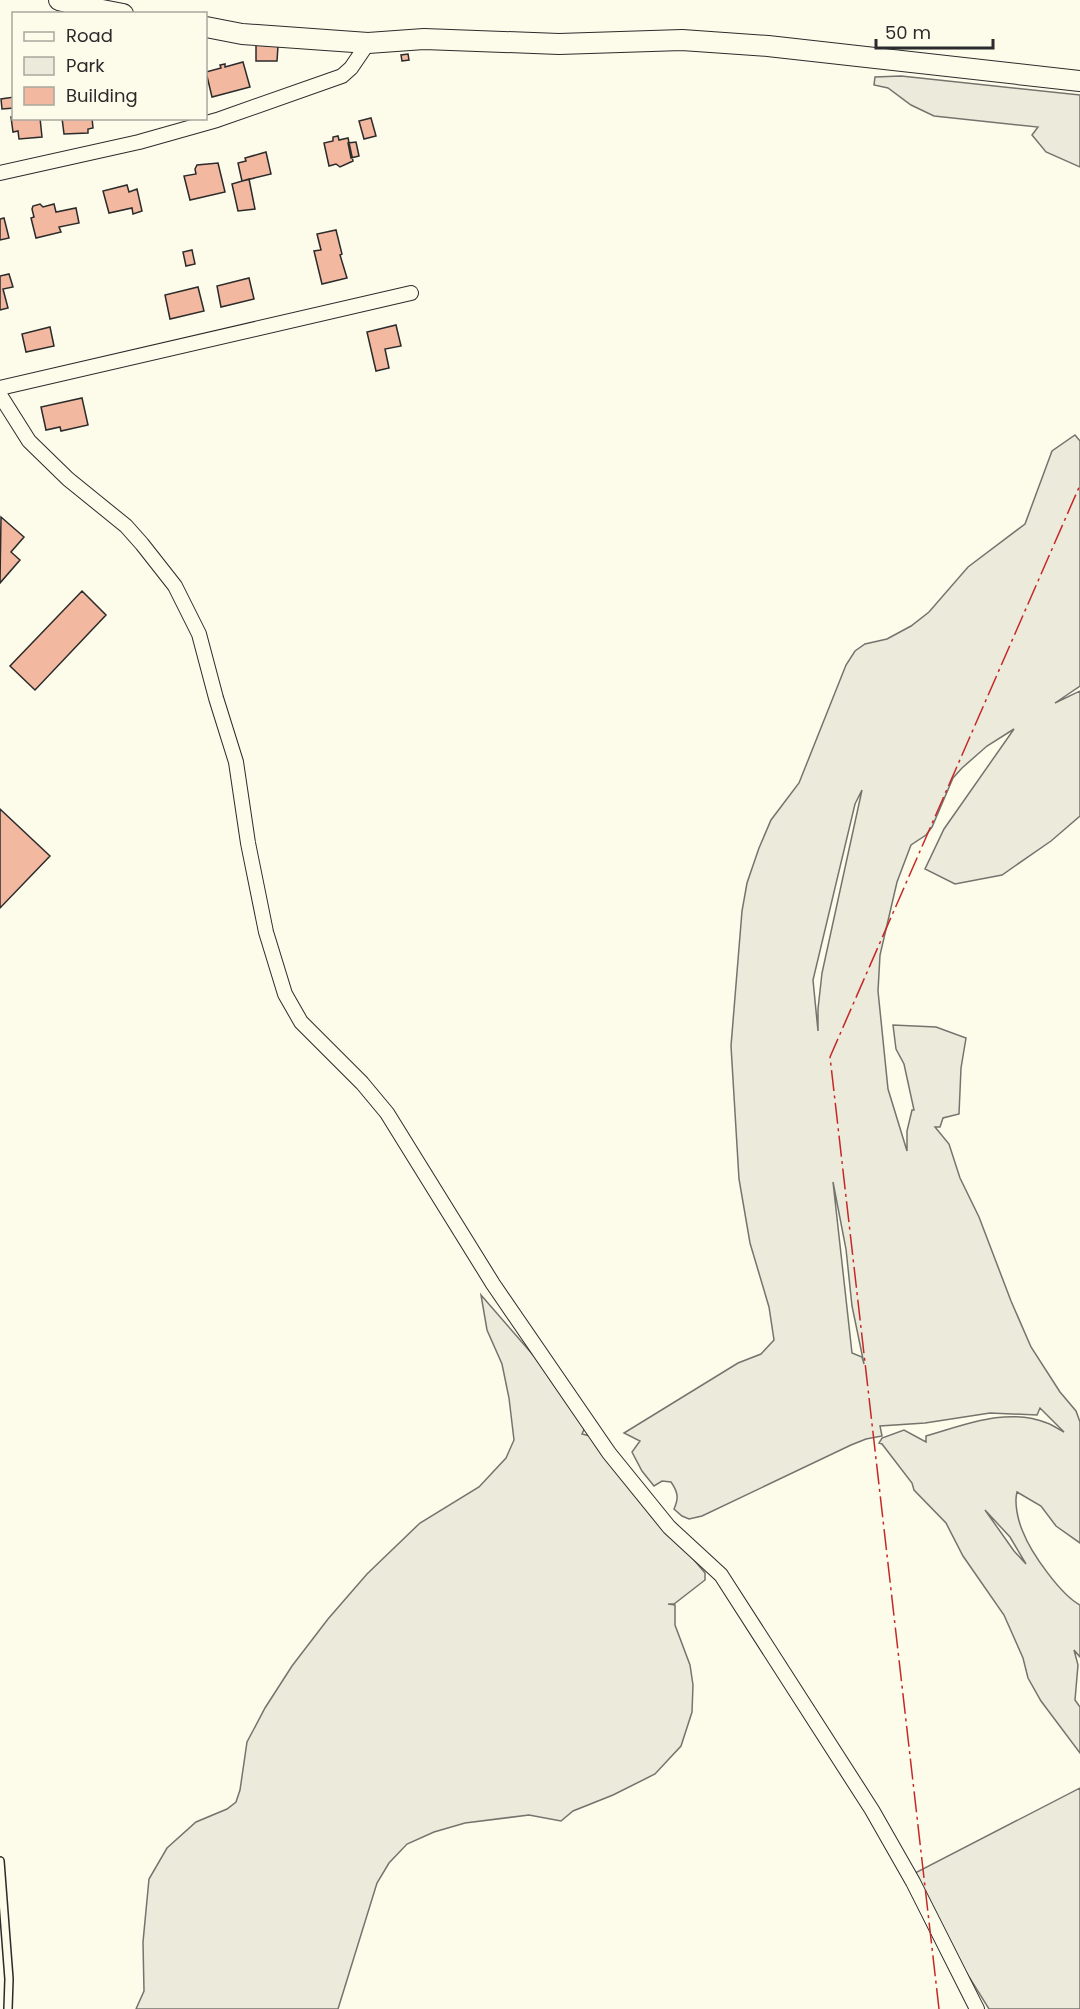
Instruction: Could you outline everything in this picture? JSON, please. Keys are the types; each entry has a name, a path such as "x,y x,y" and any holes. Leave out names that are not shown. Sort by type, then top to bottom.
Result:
{"street":[{"path":"59,0 114,12"},
{"path":"207,27 242,34 368,43 424,39 559,44 682,40 768,46 1080,81"},
{"path":"0,174 139,142 217,120 342,76 351,68 368,43"},
{"path":"0,388 411,293"},
{"path":"0,395 29,441 68,479 126,526 142,544 175,586 199,634 236,762 248,843 266,932 285,994 301,1022 362,1083 387,1113 487,1275 609,1453 669,1527 720,1575 872,1810 913,1882 977,2009"}],"lane":[{"path":"0,1861 9,1979 8,2009"}],"green space":[{"path":"901,76 1080,95 1080,167 1046,152 1032,135 1038,127 934,116 911,105 888,88 874,85 875,77"},
{"path":"1075,435 1080,441 1080,686 1055,703 1080,691 1080,816 1051,841 1002,875 955,884 925,869 944,829 1014,729 987,746 953,778 932,827 926,835 911,845 897,882 880,955 878,991 888,1089 907,1151 907,1131 912,1110 914,1110 904,1064 896,1049 893,1025 936,1027 966,1038 961,1068 959,1114 943,1118 940,1127 935,1127 949,1144 960,1178 979,1217 1031,1347 1060,1392 1076,1411 1080,1422 1080,1543 1056,1526 1041,1506 1017,1492 1016,1501 1021,1528 1033,1551 1047,1573 1072,1600 1080,1605 1080,1657 1074,1650 1078,1665 1075,1700 1080,1707 1080,1753 1041,1701 1028,1678 1023,1658 1004,1615 963,1556 946,1523 914,1490 912,1483 879,1443 882,1438 904,1430 926,1442 926,1436 1001,1417 1032,1419 1064,1432 1040,1408 1037,1415 990,1413 925,1423 880,1426 882,1436 851,1445 702,1516 689,1519 674,1509 677,1495 671,1482 662,1481 654,1486 642,1471 632,1452 640,1441 624,1433 738,1363 761,1354 774,1340 769,1307 750,1243 739,1179 731,1046 742,911 747,883 771,820 799,783 846,665 855,651 865,644 887,639 911,626 929,612 968,567 1025,524 1052,451","holes":["862,790 822,973 818,1031 813,980 855,804","833,1182 846,1249 852,1306 864,1364 862,1357 852,1353","985,1510 1010,1537 1026,1564"]},
{"path":"481,1295 574,1402 586,1425 582,1434 590,1436 705,1573 705,1580 674,1604 668,1604 675,1605 675,1625 690,1665 693,1685 692,1712 681,1746 655,1774 613,1795 573,1811 561,1821 529,1815 465,1823 434,1832 407,1844 389,1863 377,1883 338,2009 136,2009 144,1991 143,1942 149,1879 167,1848 196,1822 227,1809 236,1802 247,1742 265,1708 292,1666 367,1574 420,1523 479,1487 506,1458 514,1440 509,1398 502,1364 487,1330"},
{"path":"1080,1788 1080,2009 989,2009 966,1972 915,1873"}],"building":[{"path":"256,45 278,46 277,61 256,61"},
{"path":"408,54 409,60 402,61 401,55"},
{"path":"243,62 250,87 212,97 207,72 221,68 220,65 225,64 225,67"},
{"path":"12,97 12,108 2,109 1,99"},
{"path":"11,117 12,120 40,120 42,137 19,139 18,131 13,132"},
{"path":"371,118 376,136 364,139 359,121"},
{"path":"62,120 92,120 93,128 88,129 88,133 64,134"},
{"path":"338,136 339,140 348,138 353,161 340,167 336,164 329,166 324,143 333,141 333,137"},
{"path":"356,142 359,156 351,158 348,143"},
{"path":"266,152 271,174 242,181 238,163 246,161 245,158"},
{"path":"218,163 225,192 190,200 184,176 196,174 197,165"},
{"path":"249,179 255,209 238,211 232,184"},
{"path":"127,185 129,192 137,189 142,211 133,214 132,208 109,213 103,191"},
{"path":"40,204 43,207 54,204 56,212 76,208 79,223 59,227 61,232 36,238 31,218 34,217 32,209 33,206"},
{"path":"4,218 9,238 0,240 0,219"},
{"path":"336,230 347,278 322,284 314,251 321,250 317,234"},
{"path":"192,250 195,264 186,266 183,252"},
{"path":"9,274 13,287 3,289 8,308 0,310 0,276"},
{"path":"249,278 254,299 221,307 217,286"},
{"path":"198,287 204,311 170,319 165,295"},
{"path":"396,325 401,346 385,349 389,368 376,371 367,332"},
{"path":"50,327 54,346 26,352 22,334"},
{"path":"82,398 88,425 61,431 60,427 46,430 41,407"},
{"path":"1,517 24,537 11,552 20,560 0,583"},
{"path":"82,591 106,615 35,690 10,666"},
{"path":"0,809 50,856 0,908"}],"power":[{"path":"939,2009 830,1057 1080,485"}]}
